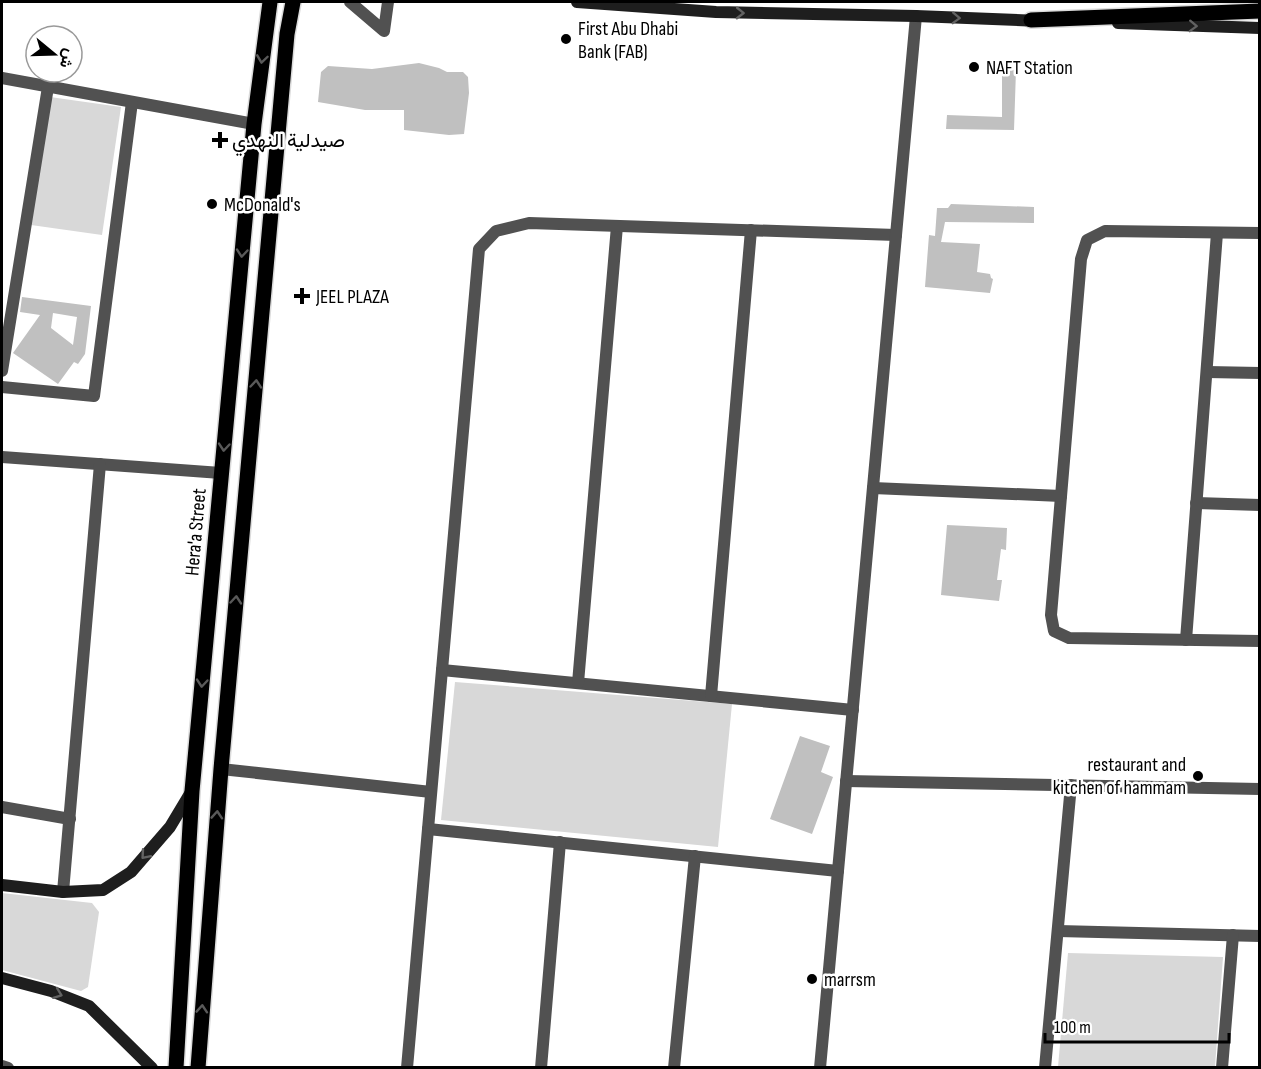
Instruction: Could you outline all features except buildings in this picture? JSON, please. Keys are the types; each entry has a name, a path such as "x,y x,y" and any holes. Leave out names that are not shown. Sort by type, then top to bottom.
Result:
{"main road":[{"name":"Hera'a Street","path":"176,1068 192,791 254,124 270,2"},
{"path":"198,1068 232,641 287,34 293,2"},
{"path":"577,2 716,12 916,16 1260,28"},
{"path":"1031,20 1260,11"},
{"path":"266,32 287,34"},
{"path":"206,640 232,641"},
{"path":"2,885 63,892 103,890 131,872 170,827 192,791"},
{"path":"2,978 51,991 89,1006 152,1068"}],"street":[{"path":"350,2 384,31 388,2"},
{"path":"820,1068 916,16"},
{"path":"2,78 254,124"},
{"path":"2,370 48,87"},
{"path":"2,387 94,396 132,102"},
{"path":"407,1068 479,249 496,231 529,223 896,235"},
{"path":"578,683 617,226"},
{"path":"711,696 751,230"},
{"path":"1260,233 1106,231 1087,240 1081,259 1051,615 1054,631 1069,638 1260,641"},
{"path":"1186,640 1217,233"},
{"path":"1207,372 1260,374"},
{"path":"2,457 221,472"},
{"path":"63,892 100,464"},
{"path":"873,488 1061,496"},
{"path":"1196,503 1260,505"},
{"path":"442,670 853,710"},
{"path":"221,769 431,792"},
{"path":"846,781 1260,789"},
{"path":"1045,1068 1071,785"},
{"path":"2,807 70,819"},
{"path":"428,829 838,871"},
{"path":"541,1068 560,842"},
{"path":"674,1068 695,856"},
{"path":"1058,931 1260,936"},
{"path":"1222,1068 1233,935"},
{"path":"2,1066 8,1068"}],"shaded area":[{"path":"50,97 121,107 102,235 31,225"},
{"path":"455,682 732,704 718,847 441,820"},
{"path":"2,893 92,903 99,912 88,987 81,991 2,970"},
{"path":"1068,953 1223,957 1215,1067 1058,1067"}],"place":[{"name":"First Abu Dhabi Bank (FAB)","path":"566,39"},
{"name":"NAFT Station","path":"974,67"},
{"name":"صيدلية النهدي","path":"220,140"},
{"name":"McDonald's","path":"212,204"},
{"name":"JEEL PLAZA","path":"302,296"},
{"name":"restaurant and kitchen of hammam","path":"1198,776"},
{"name":"marrsm","path":"812,979"}]}
